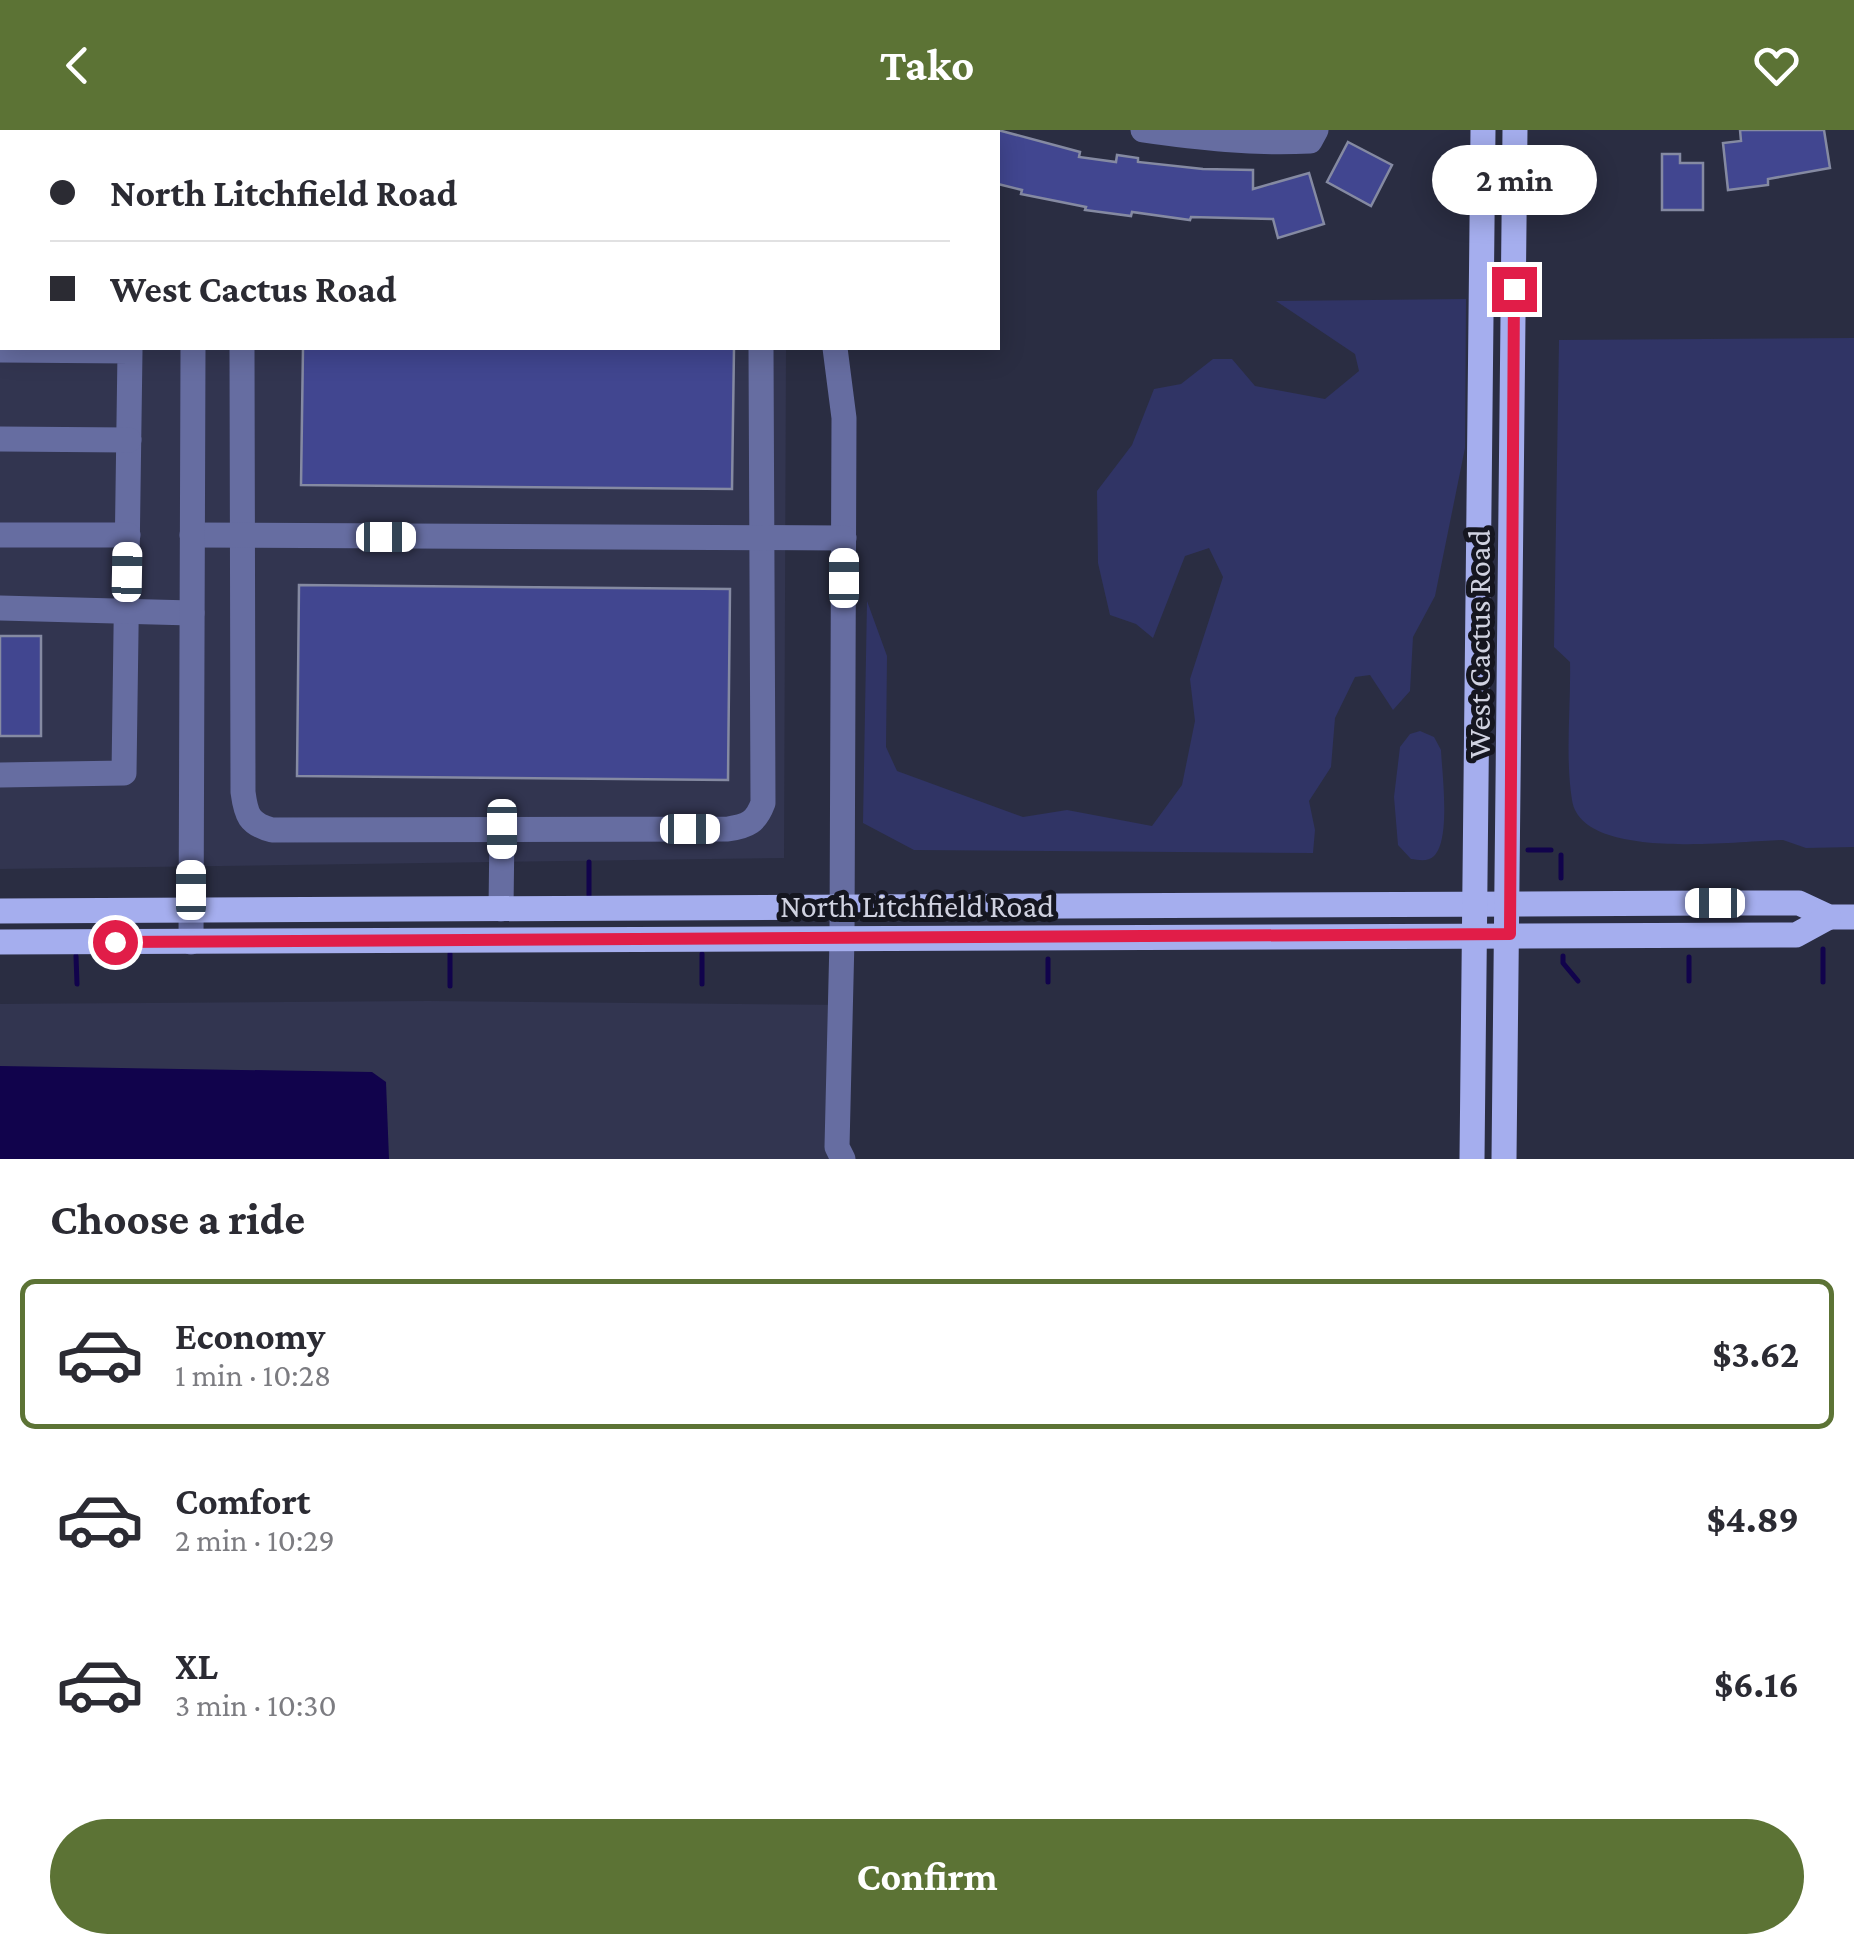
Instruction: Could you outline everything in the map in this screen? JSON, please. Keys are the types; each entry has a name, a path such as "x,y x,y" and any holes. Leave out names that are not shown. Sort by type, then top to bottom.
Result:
{"main road":[{"name":"West Cactus Road","path":"1472,1159 1482,130"},
{"name":"West Cactus Road","path":"1504,1159 1510,934 1515,130"},
{"name":"North Litchfield Road","path":"0,912 1508,903 1798,904 1842,917"},
{"name":"North Litchfield Road","path":"0,942 1796,935 1842,917"}],"street":[{"path":"1143,130 1228,141 1313,136"},
{"path":"0,350 130,350 124,773 0,775"},
{"path":"191,942 192,350"},
{"path":"242,350 243,792 246,814 256,826 272,830 728,828 745,826 757,819 763,785 760,350"},
{"path":"834,350 844,418 842,939 837,1147 843,1159"},
{"path":"0,439 129,440"},
{"path":"192,534 844,538"},
{"path":"0,535 128,535"},
{"path":"0,608 192,612"},
{"path":"501,909 502,829"}],"shaded area":[{"path":"1466,299 1465,448 1435,596 1413,637 1410,691 1393,710 1370,675 1355,677 1335,718 1331,767 1309,801 1315,830 1313,853 914,850 863,823 867,601 887,656 886,747 897,771 1023,817 1067,810 1152,826 1182,785 1195,721 1190,679 1223,577 1209,548 1185,556 1153,638 1136,624 1110,615 1098,563 1097,491 1132,445 1154,389 1181,384 1213,359 1232,359 1255,386 1325,399 1359,371 1355,354 1276,301"},
{"path":"1854,338 1854,847 1806,848 1783,840 1664,844 1602,833 1582,820 1572,800 1570,662 1554,647 1559,340"},
{"path":"0,350 786,350 784,858 0,869"},
{"path":"1420,731 1434,737 1441,750 1444,806 1439,848 1432,858 1423,860 1411,859 1398,845 1394,797 1400,747 1410,734"},
{"path":"428,1001 850,1005 849,1159 0,1159 0,1004"},
{"path":"0,1066 372,1072 386,1082 389,1159 0,1159"}],"building":[{"path":"1740,130 1824,130 1830,168 1768,179 1768,185 1728,190 1723,143 1741,141"},
{"path":"1000,131 1080,152 1079,157 1116,162 1117,155 1138,158 1138,162 1253,170 1253,189 1309,173 1324,224 1278,238 1273,219 1190,220 1132,212 1131,216 1085,210 1086,207 1021,194 1022,190 1000,184"},
{"path":"1348,142 1392,165 1371,206 1327,182"},
{"path":"1662,154 1680,154 1680,163 1703,163 1703,210 1662,210"},
{"path":"303,350 734,350 732,489 301,485"},
{"path":"299,585 730,589 728,780 297,776"},
{"path":"0,636 41,636 41,736 0,736"}],"waterway":[{"path":"1528,850 1551,850"},
{"path":"1561,855 1561,878"},
{"path":"589,862 589,895"},
{"path":"1823,949 1823,982"},
{"path":"450,954 450,986"},
{"path":"702,954 702,984"},
{"path":"76,956 77,984"},
{"path":"1563,956 1563,963 1578,981"},
{"path":"1689,957 1689,981"},
{"path":"1048,959 1048,982"}],"route":[{"path":"115,942 1510,934 1514,289"}]}
